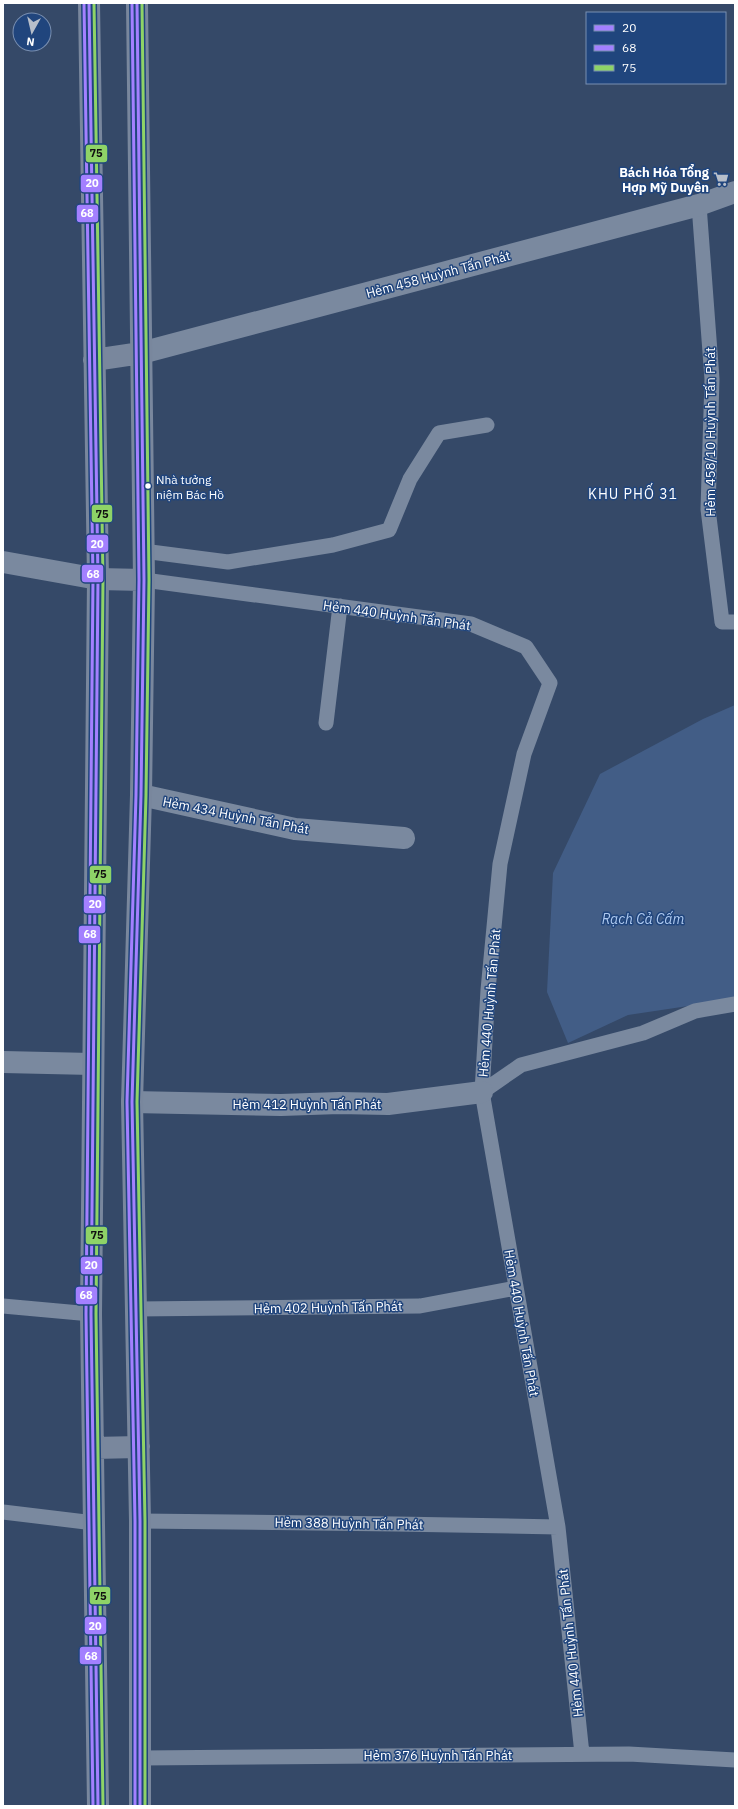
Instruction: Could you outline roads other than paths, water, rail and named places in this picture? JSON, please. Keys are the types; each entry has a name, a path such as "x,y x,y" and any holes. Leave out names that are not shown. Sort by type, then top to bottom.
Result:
{"main road":[{"path":"90,3 98,579 92,1064 91,1314 98,1806"},
{"path":"137,3 144,580 141,795 132,1102 140,1521 142,1758 140,1806"},
{"path":"94,360 141,353"},
{"path":"98,579 144,580"},
{"path":"93,1448 139,1447"}],"street":[{"name":"Hẻm 458 Huỳnh Tấn Phát","path":"141,353 699,205 735,192"},
{"path":"3,562 98,579"},
{"name":"Hẻm 434 Huỳnh Tấn Phát","path":"141,795 295,829 404,838"},
{"path":"3,1062 92,1064"},
{"name":"Hẻm 412 Huỳnh Tấn Phát","path":"132,1102 281,1105 339,1103 388,1104 482,1092"}],"lane":[{"name":"Hẻm 458/10 Huỳnh Tấn Phát","path":"699,205 712,379 708,509 722,622 735,622"},
{"path":"143,551 228,562 333,545 390,530 410,479 438,433 487,425"},
{"name":"Hẻm 440 Huỳnh Tấn Phát","path":"144,580 471,624 526,647 550,683 524,754 500,864 488,990 482,1092 558,1527 582,1754"},
{"path":"326,723 340,606"},
{"path":"482,1092 521,1065 643,1033 695,1011 735,1004"},
{"name":"Hẻm 402 Huỳnh Tấn Phát","path":"137,1309 420,1306 516,1288"},
{"path":"3,1306 91,1314"},
{"path":"3,1512 94,1523"},
{"name":"Hẻm 388 Huỳnh Tấn Phát","path":"140,1521 558,1527"},
{"name":"Hẻm 376 Huỳnh Tấn Phát","path":"142,1758 629,1754 735,1760"}],"water":[{"name":"Rạch Cả Cấm","path":"735,705 735,999 628,1015 568,1043 547,992 553,873 600,774 703,719"}],"place":[{"name":"Bách Hóa Tổng Hợp Mỹ Duyên","path":"721,179"},
{"name":"Nhà tưởng niệm Bác Hồ","path":"148,486"}],"district":[{"name":"KHU PHỐ 31","path":"633,494"}]}
